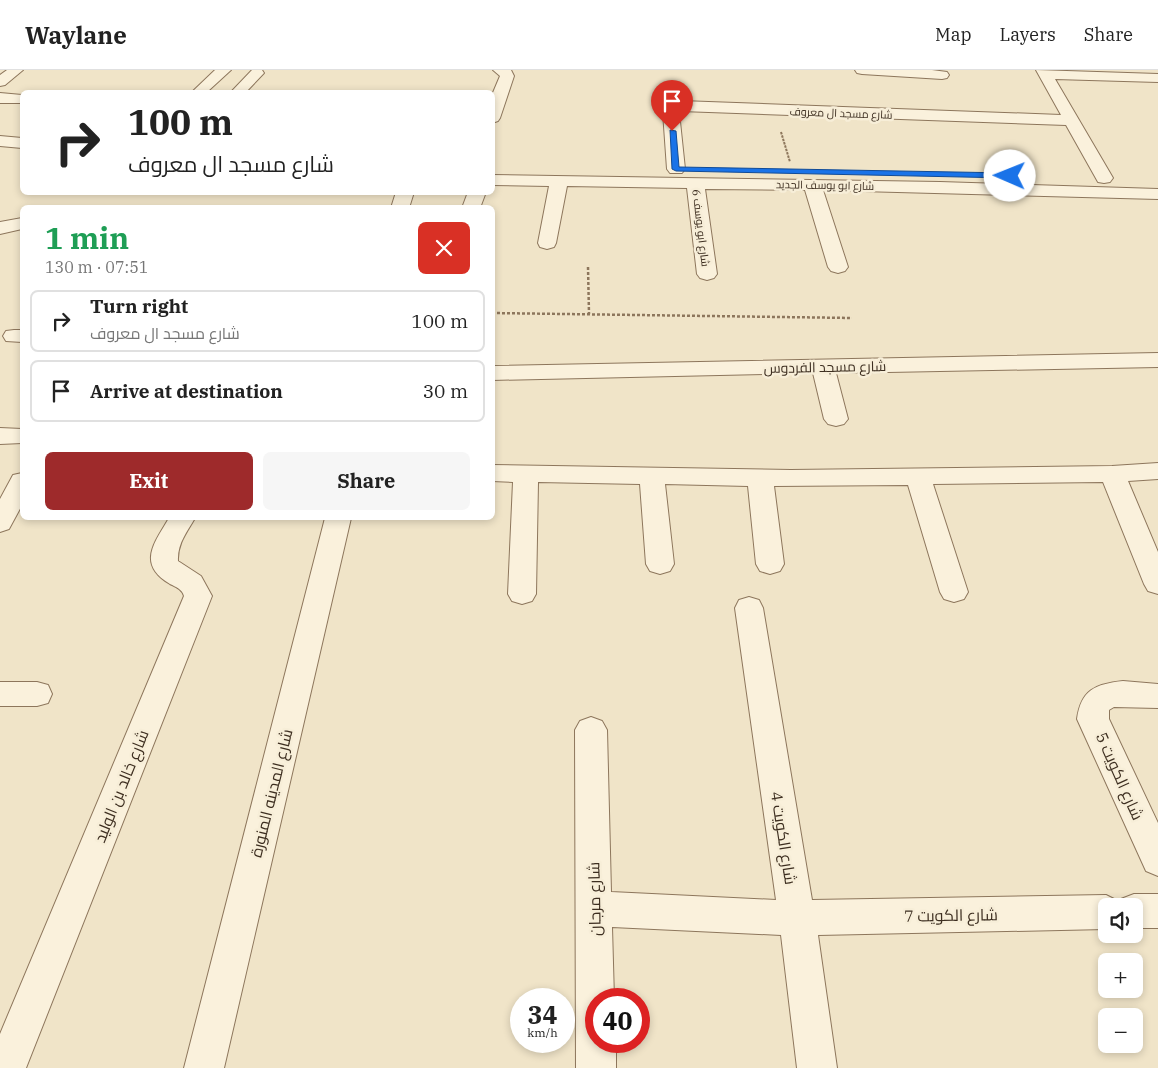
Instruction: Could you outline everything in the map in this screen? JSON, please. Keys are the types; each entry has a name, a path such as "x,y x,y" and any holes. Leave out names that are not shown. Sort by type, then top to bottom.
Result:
{"street":[{"path":"0,82 16,70"},
{"path":"200,90 224,70"},
{"path":"495,110 507,76 505,72 500,70"},
{"path":"862,70 942,73 955,117"},
{"path":"1044,72 1158,78"},
{"path":"1044,72 1104,178"},
{"path":"240,90 257,73"},
{"path":"0,98 20,99"},
{"name":"شارع مسجد ال معروف","path":"676,169 671,112 673,108 690,106 1071,120"},
{"path":"0,141 20,143"},
{"name":"شارع ابو يوسف الجديد","path":"495,166 793,171 1158,194"},
{"name":"شارع ابو يوسف الجديد","path":"495,180 812,185 937,180 1158,179"},
{"path":"547,243 559,181"},
{"name":"شارع ابو يوسف 6","path":"696,183 707,274"},
{"path":"812,185 838,267"},
{"path":"0,228 20,224"},
{"name":"شارع مسجد الفردوس","path":"495,373 1158,360"},
{"path":"823,367 836,419"},
{"path":"0,436 20,436"},
{"path":"495,473 760,477 1112,474 1158,471"},
{"path":"522,594 526,474"},
{"path":"1112,474 1158,584"},
{"path":"652,476 660,564"},
{"path":"918,476 954,592"},
{"path":"760,477 770,564"},
{"path":"0,523 20,485"},
{"name":"شارع خالد بن الوليد","path":"6,1068 198,596 198,589 192,583 175,575 168,568 165,561 164,552 181,520"},
{"name":"شارع المدينه المنورة","path":"204,1068 338,520"},
{"name":"شارع الكويت 4","path":"749,608 797,918 817,1068"},
{"name":"شارع الكويت 5","path":"1158,696 1116,693 1102,698 1094,706 1094,719 1158,860"},
{"path":"0,694 37,694"},
{"name":"شارع مرجان","path":"591,730 596,1068"},
{"name":"شارع الكويت 7","path":"594,910 797,918 1098,912"},
{"path":"1143,911 1158,911"}],"path":[{"path":"774,110 793,171"},
{"path":"588,267 590,314"},
{"path":"495,313 852,318"}],"route":[{"path":"672,131 676,169 1010,176"}]}
